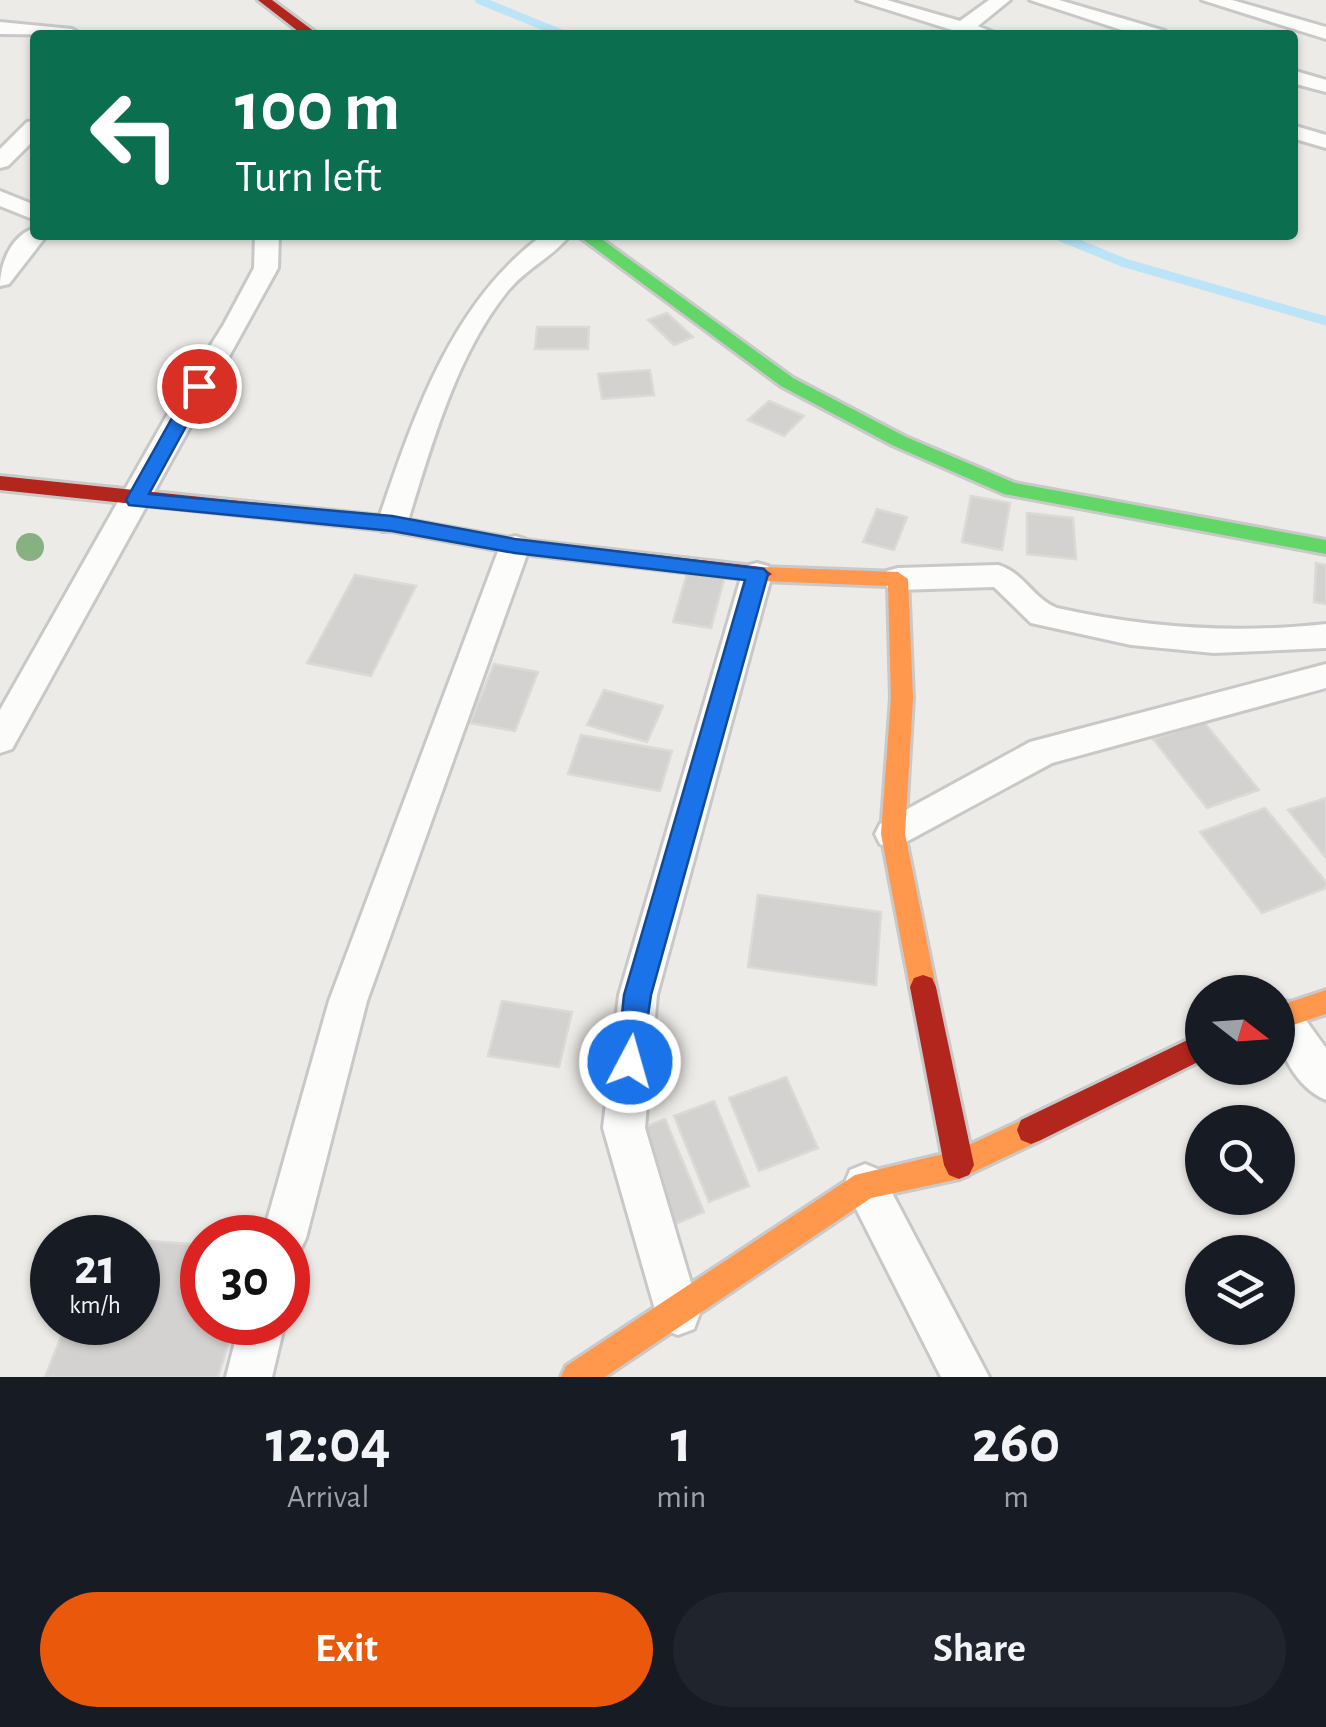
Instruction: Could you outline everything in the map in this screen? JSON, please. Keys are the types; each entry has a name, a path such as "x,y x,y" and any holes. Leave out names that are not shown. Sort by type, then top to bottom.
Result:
{"street":[{"path":"264,0 305,30"},
{"path":"866,0 973,30"},
{"path":"964,27 1001,0"},
{"path":"1039,0 1141,30"},
{"path":"1211,0 1326,33"},
{"path":"0,28 30,31"},
{"path":"1298,78 1326,86"},
{"path":"0,160 30,132"},
{"path":"1298,133 1326,142"},
{"path":"0,198 30,210"},
{"path":"0,280 31,240"},
{"path":"0,740 266,268 267,240"},
{"path":"392,524 414,455 484,306 514,268 551,240"},
{"path":"592,240 787,382 899,441 1012,489 1326,547"},
{"path":"0,483 392,524 515,546 757,574 898,580 998,576 1012,581 1033,611 1048,617 1169,640 1273,643 1326,636"},
{"path":"290,1215 348,1001 515,546"},
{"path":"678,1313 624,1128 638,995 757,574"},
{"path":"898,580 902,698 893,834 959,1166"},
{"path":"893,834 1042,752 1326,676"},
{"path":"1295,1013 1326,1002"},
{"path":"1295,1039 1326,1080"},
{"path":"577,1377 678,1313 864,1184 959,1166 1185,1054"},
{"path":"864,1184 966,1377"},
{"path":"249,1377 257,1345"}],"building":[{"path":"667,313 693,337 674,345 648,320"},
{"path":"537,327 589,327 588,349 535,349"},
{"path":"650,370 654,395 602,399 598,374"},
{"path":"769,401 804,416 784,436 748,420"},
{"path":"971,496 1010,503 1002,550 962,542"},
{"path":"877,509 907,517 894,550 863,542"},
{"path":"1027,513 1073,518 1076,559 1027,554"},
{"path":"1316,563 1326,565 1326,604 1314,602"},
{"path":"688,570 725,576 711,628 673,622"},
{"path":"355,575 416,586 371,676 307,663"},
{"path":"494,664 538,672 515,731 470,723"},
{"path":"604,690 663,706 647,742 587,725"},
{"path":"1204,722 1259,790 1207,808 1153,739"},
{"path":"581,735 672,751 660,791 568,774"},
{"path":"1326,798 1326,858 1288,810"},
{"path":"1265,808 1326,882 1326,888 1262,913 1200,832"},
{"path":"758,895 881,912 876,985 748,967"},
{"path":"502,1001 572,1012 559,1067 488,1056"},
{"path":"786,1077 818,1148 759,1171 729,1098"},
{"path":"714,1101 749,1186 709,1202 674,1116"},
{"path":"665,1119 704,1212 668,1227 630,1133"},
{"path":"160,1242 180,1243 180,1345 228,1345 218,1377 45,1377 58,1345 160,1345"}],"waterway":[{"path":"479,0 553,30"},
{"path":"1068,240 1125,263 1326,321"}],"traffic: fast":[{"path":"592,240 787,382 899,441 1011,489 1326,547"}],"traffic: slow":[{"path":"762,574 898,579 902,698 893,834 923,987"},
{"path":"1295,1012 1326,1002"},
{"path":"577,1377 865,1185 959,1165 1031,1130"}],"traffic: jam":[{"path":"264,0 305,30"},
{"path":"0,483 392,524 515,546 762,574"},
{"path":"923,987 959,1165"},
{"path":"1031,1130 1185,1054"}],"route":[{"path":"199,386 136,500 392,524 515,546 757,574 638,995 630,1062"}]}
